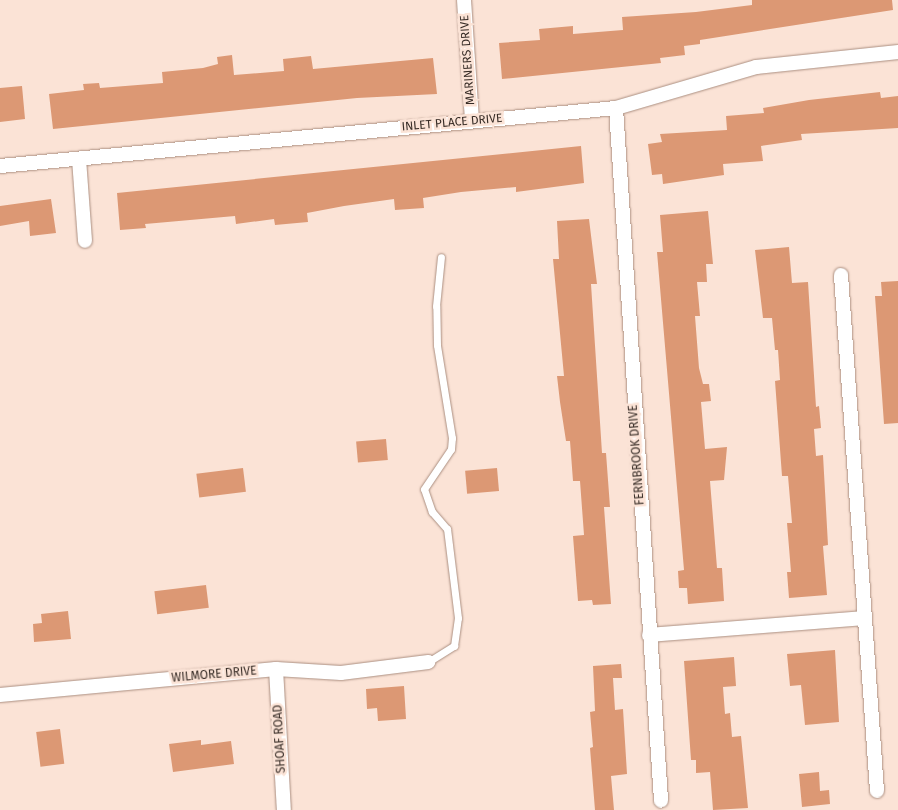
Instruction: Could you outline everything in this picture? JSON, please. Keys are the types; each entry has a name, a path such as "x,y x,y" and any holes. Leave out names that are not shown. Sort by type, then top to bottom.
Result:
{"street":[{"name":"MARINERS DRIVE","path":"464,0 472,120"},
{"name":"INLET PLACE DRIVE","path":"0,166 472,120 616,108 756,67 898,52"},
{"name":"FERNBROOK DRIVE","path":"616,108 661,802"},
{"path":"79,159 85,241"},
{"path":"841,275 877,790"},
{"path":"649,635 864,618"},
{"name":"WILMORE DRIVE","path":"0,694 276,669 341,673 428,662"},
{"name":"SHOAF ROAD","path":"276,669 284,810"}],"lane":[{"path":"428,662 454,646 458,618 447,529 432,512 424,489 451,449 452,438 438,345 436,306 441,257"}],"building":[{"path":"752,0 892,0 893,10 700,40 700,44 684,46 685,55 660,58 661,63 502,79 499,43 540,40 539,29 573,26 573,34 623,30 622,17 696,12 752,5"},
{"path":"232,55 234,75 284,71 283,59 311,56 313,69 433,58 437,94 357,98 53,129 49,94 84,90 83,84 99,83 100,88 163,83 162,72 203,68 218,64 217,57"},
{"path":"22,86 25,119 0,122 0,88"},
{"path":"880,92 881,98 898,96 898,128 801,134 802,140 761,146 763,161 723,164 724,175 663,184 662,174 652,175 648,144 662,142 660,134 727,130 726,116 764,113 763,108 809,100"},
{"path":"581,146 584,183 516,192 516,187 461,192 423,198 424,208 395,210 394,199 344,206 307,213 308,222 275,225 274,219 236,224 235,216 145,224 146,228 120,230 117,193"},
{"path":"51,199 56,233 30,236 29,221 0,226 0,206"},
{"path":"708,211 713,264 706,264 707,282 697,282 700,316 695,316 699,368 703,384 709,384 711,401 701,402 705,449 727,447 724,480 710,481 717,568 722,568 724,601 688,604 687,588 679,588 678,571 684,570 657,252 663,252 660,215"},
{"path":"589,219 597,284 591,284 602,453 606,453 610,507 604,507 611,604 593,605 592,600 578,601 573,536 584,535 580,481 573,481 570,441 566,441 557,376 564,376 553,259 559,259 557,221"},
{"path":"789,247 792,283 808,282 816,407 819,406 821,428 814,429 816,456 823,455 828,545 823,546 827,595 789,598 787,572 791,572 787,523 792,523 788,476 782,476 775,381 780,380 778,350 775,350 772,318 763,318 755,250"},
{"path":"898,281 898,423 884,424 875,296 882,296 881,282"},
{"path":"386,439 388,460 358,463 356,442"},
{"path":"243,468 246,492 199,498 196,474"},
{"path":"497,468 499,491 467,494 465,471"},
{"path":"206,585 209,608 157,614 154,591"},
{"path":"68,611 71,639 34,642 33,624 42,623 41,614"},
{"path":"835,650 839,722 805,725 801,685 790,686 787,654"},
{"path":"734,657 736,686 723,687 725,714 730,713 732,737 741,736 748,808 713,810 710,772 696,773 696,760 691,760 684,661"},
{"path":"621,664 622,678 613,678 615,710 623,709 627,774 611,776 614,810 595,810 590,748 593,747 590,712 595,711 593,666"},
{"path":"404,686 406,719 378,721 377,708 367,709 366,689"},
{"path":"60,729 64,764 40,767 36,732"},
{"path":"201,740 201,745 231,741 234,764 173,772 169,744"},
{"path":"819,772 820,791 829,790 830,804 802,807 799,774"}]}
